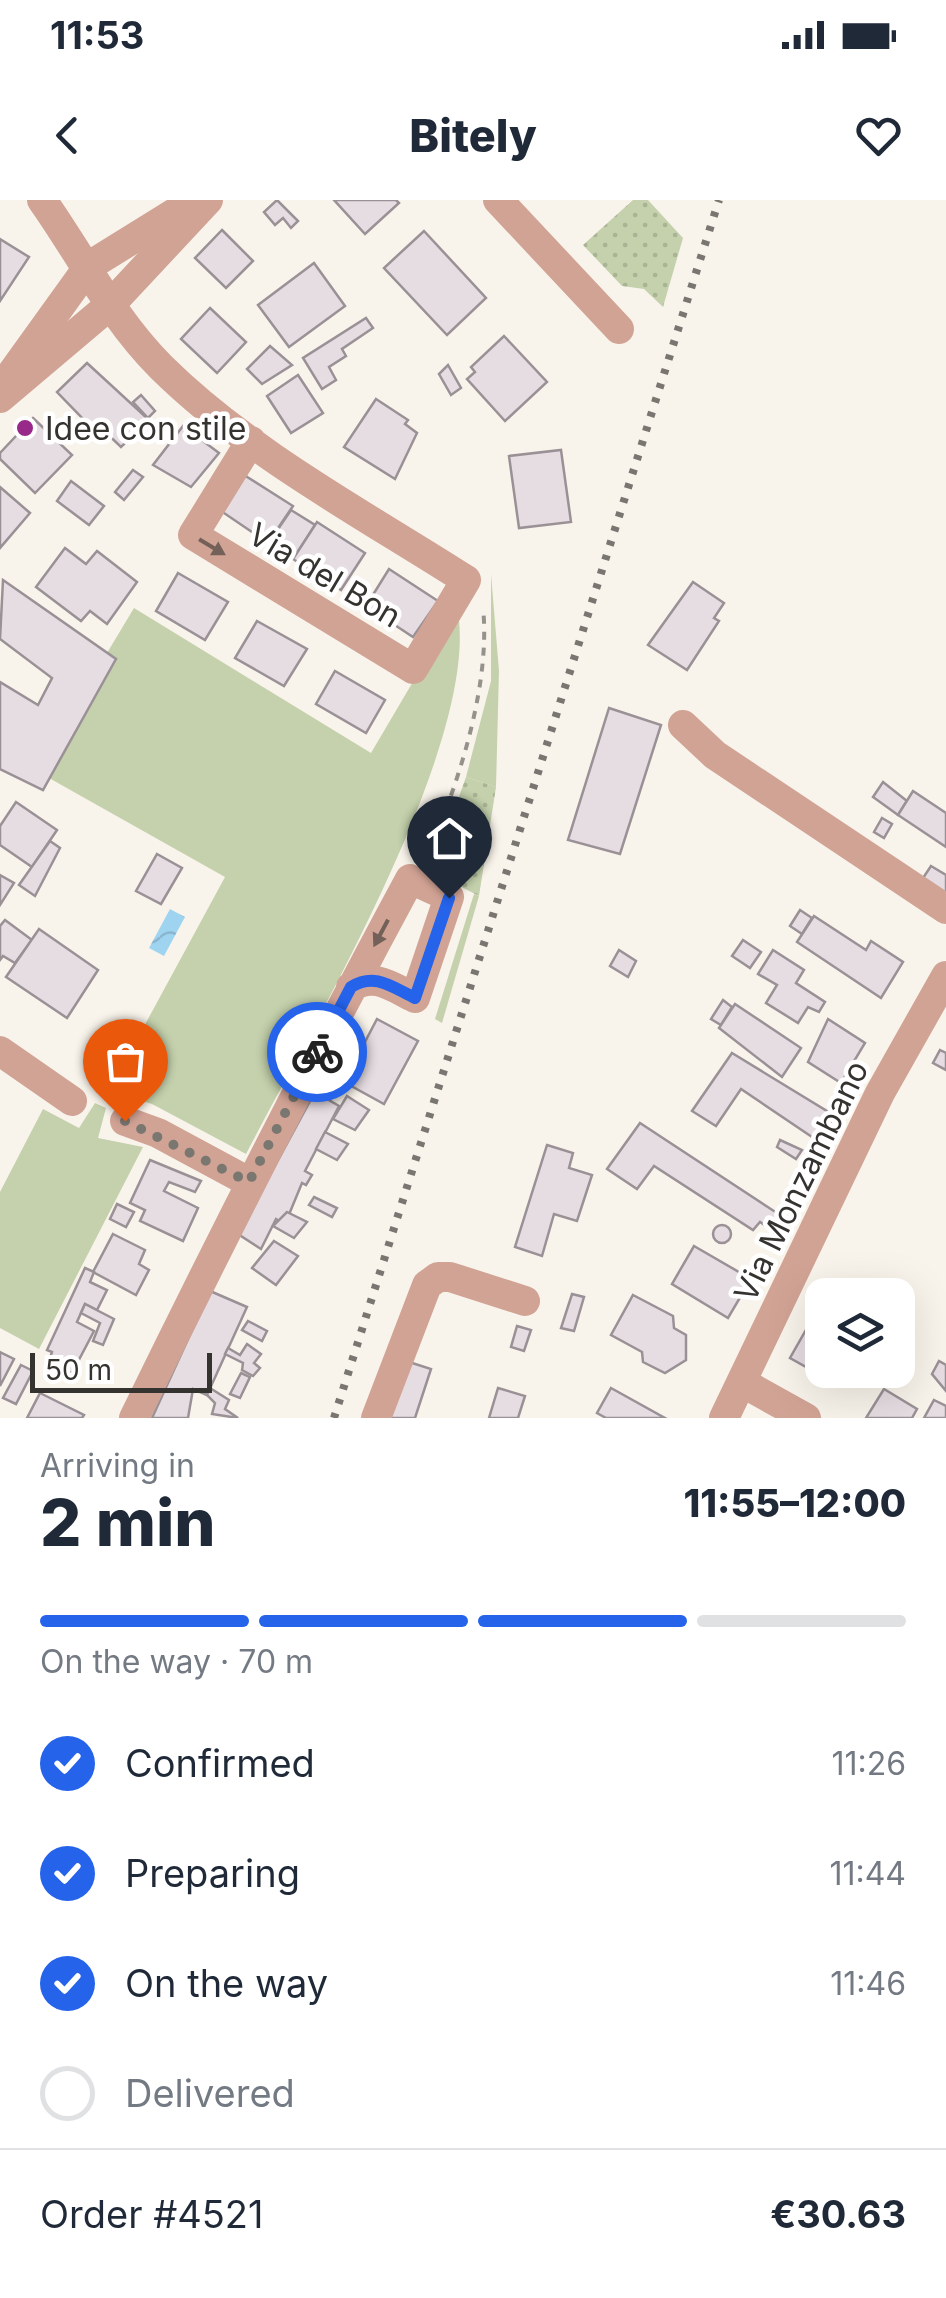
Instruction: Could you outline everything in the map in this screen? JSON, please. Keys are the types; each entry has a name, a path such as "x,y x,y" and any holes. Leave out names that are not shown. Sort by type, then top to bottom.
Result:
{"street":[{"path":"42,200 89,266 110,305 161,367 251,441 466,580"},
{"path":"0,390 89,266 196,200"},
{"path":"0,398 110,305 208,200"},
{"path":"498,200 618,329"},
{"name":"Via del Bon","path":"251,441 193,535 413,669 466,580"},
{"path":"683,725 715,754 946,909"},
{"path":"134,1418 249,1182 351,987 410,879 449,898 415,998 372,978 351,987"},
{"name":"Via Monzambano","path":"724,1418 880,1093 946,976"},
{"path":"0,1051 72,1100"},
{"path":"125,1121 249,1182"},
{"path":"376,1418 426,1285 446,1277 525,1301"},
{"path":"744,1383 806,1418"}],"path":[{"path":"410,879 422,867 440,826 478,698 484,612 476,587 466,580"}],"green space":[{"path":"633,200 648,200 683,238 663,307 644,289 622,286 583,245"},
{"path":"491,574 499,671 496,787 466,777 491,681"},
{"path":"457,607 458,663 444,730 419,805 348,961 246,1154 152,1104 109,1091 225,877 49,778 116,659 107,653 134,608 371,753"},
{"path":"466,777 496,787 479,896 432,872"},
{"path":"474,894 479,896 442,1023 435,1019"},
{"path":"95,1103 106,1108 98,1138 143,1147 39,1349 0,1328 0,1192 43,1109 79,1128"}],"water":[{"path":"170,909 185,917 164,956 149,948"}],"building":[{"path":"277,200 298,221 291,228 283,218 275,225 264,212"},
{"path":"334,200 396,200 399,203 365,234"},
{"path":"222,230 253,261 226,288 195,258"},
{"path":"424,231 486,298 447,335 384,268"},
{"path":"0,239 29,257 0,301"},
{"path":"314,263 345,306 289,347 258,305"},
{"path":"210,308 246,342 217,373 181,339"},
{"path":"366,318 373,328 342,349 346,356 329,367 336,380 322,389 303,358"},
{"path":"504,336 547,382 505,421 467,379 475,372 471,367"},
{"path":"270,346 292,365 262,384 247,369"},
{"path":"87,363 149,420 121,447 96,423 91,427 57,392"},
{"path":"448,365 461,388 451,395 439,374"},
{"path":"298,375 323,413 291,433 267,396"},
{"path":"141,395 155,411 148,418 133,402"},
{"path":"376,399 408,420 405,424 417,433 395,479 344,447"},
{"path":"33,418 72,455 35,493 0,459 0,453"},
{"path":"183,426 219,453 191,487 153,465"},
{"path":"561,450 571,522 519,528 509,456"},
{"path":"133,470 143,477 124,500 115,492"},
{"path":"244,475 293,506 268,543 221,511"},
{"path":"71,481 104,506 89,525 57,501"},
{"path":"0,487 30,513 0,548"},
{"path":"291,510 315,525 296,555 272,538"},
{"path":"317,522 365,553 341,590 293,559"},
{"path":"65,548 86,564 97,551 137,582 107,624 90,611 81,621 36,587"},
{"path":"389,569 438,601 413,637 366,606"},
{"path":"178,573 228,602 205,640 156,611"},
{"path":"3,580 116,659 43,790 0,769 0,682 38,705 52,678 0,639"},
{"path":"693,582 724,603 714,618 719,621 687,670 648,645"},
{"path":"257,621 307,649 284,686 235,658"},
{"path":"335,671 385,700 366,733 316,704"},
{"path":"609,708 661,725 620,854 568,840"},
{"path":"883,782 907,801 898,815 873,797"},
{"path":"913,791 946,813 946,847 898,815"},
{"path":"16,802 57,830 32,867 0,845 0,826"},
{"path":"882,818 892,824 884,838 874,832"},
{"path":"50,841 60,848 35,896 19,885"},
{"path":"157,854 182,868 161,904 136,891"},
{"path":"931,866 946,875 946,896 921,881"},
{"path":"0,875 14,883 0,905"},
{"path":"800,910 812,918 802,934 790,926"},
{"path":"814,916 866,950 871,941 903,962 881,998 797,942"},
{"path":"5,920 32,940 15,963 3,956 0,960 0,926"},
{"path":"39,929 98,970 67,1018 6,977"},
{"path":"743,940 761,952 750,968 732,956"},
{"path":"619,950 636,961 628,977 610,966"},
{"path":"773,950 804,970 796,983 825,1002 819,1012 808,1007 798,1023 766,1003 777,985 758,974"},
{"path":"723,1000 732,1007 721,1025 711,1019"},
{"path":"735,1004 801,1048 782,1077 719,1028"},
{"path":"377,1019 418,1041 384,1104 344,1082"},
{"path":"828,1019 865,1043 841,1083 808,1062"},
{"path":"940,1050 946,1053 946,1070 933,1063"},
{"path":"732,1053 835,1116 818,1141 741,1089 716,1126 692,1111"},
{"path":"315,1092 339,1106 305,1171 312,1175 306,1185 302,1183 290,1212 281,1222 276,1219 261,1249 238,1234"},
{"path":"347,1096 369,1110 355,1130 333,1119"},
{"path":"640,1123 780,1215 770,1229 760,1222 753,1230 654,1166 637,1189 607,1169"},
{"path":"325,1132 348,1144 337,1160 316,1149"},
{"path":"780,1140 802,1150 796,1159 777,1147"},
{"path":"547,1145 573,1153 569,1168 592,1175 577,1221 554,1214 542,1256 515,1247"},
{"path":"150,1160 201,1181 195,1192 169,1182 164,1191 198,1208 183,1241 140,1221 145,1210 130,1203"},
{"path":"314,1197 337,1208 332,1217 309,1205"},
{"path":"117,1204 134,1212 126,1227 110,1219"},
{"path":"287,1212 307,1222 294,1238 273,1226"},
{"path":"722,1225 731,1234 722,1243 713,1234"},
{"path":"113,1234 145,1250 139,1264 149,1270 136,1295 93,1272"},
{"path":"274,1241 298,1256 276,1285 252,1268"},
{"path":"694,1246 751,1279 728,1318 672,1284"},
{"path":"85,1268 94,1272 90,1282 107,1290 97,1310 85,1304 77,1322 94,1331 72,1373 49,1361 52,1352 47,1350"},
{"path":"210,1291 247,1307 207,1395 193,1389 188,1418 152,1418"},
{"path":"572,1294 584,1297 574,1331 561,1328"},
{"path":"633,1295 673,1316 674,1328 686,1335 686,1360 665,1373 643,1362 642,1352 611,1335"},
{"path":"85,1304 114,1319 103,1345 93,1341 100,1323 81,1313"},
{"path":"248,1321 267,1331 262,1341 242,1330"},
{"path":"517,1326 531,1330 524,1351 511,1347"},
{"path":"805,1332 805,1366 790,1358"},
{"path":"247,1344 261,1354 254,1363 260,1368 253,1376 242,1370 243,1363 225,1354 228,1348 240,1355"},
{"path":"0,1352 14,1359 0,1386"},
{"path":"406,1361 431,1369 415,1418 388,1418"},
{"path":"939,1361 946,1365 946,1391 932,1374"},
{"path":"21,1365 33,1371 16,1404 3,1398"},
{"path":"241,1373 250,1377 240,1398 230,1394"},
{"path":"210,1388 229,1400 225,1409 238,1418 212,1414 215,1403 207,1395"},
{"path":"498,1388 525,1396 518,1418 489,1418"},
{"path":"611,1388 665,1418 606,1418 597,1413"},
{"path":"884,1389 917,1409 912,1418 866,1418"},
{"path":"40,1393 84,1415 27,1418"},
{"path":"934,1400 946,1406 946,1418 924,1418"}],"railway":[{"path":"334,1418 719,200"}],"way so far":[{"path":"125,1121 158,1133 249,1182 317,1052"}],"place":[{"name":"Idee con stile","path":"25,428"}],"route":[{"path":"317,1052 351,987 360,982 372,978 415,998 449,898"}]}
